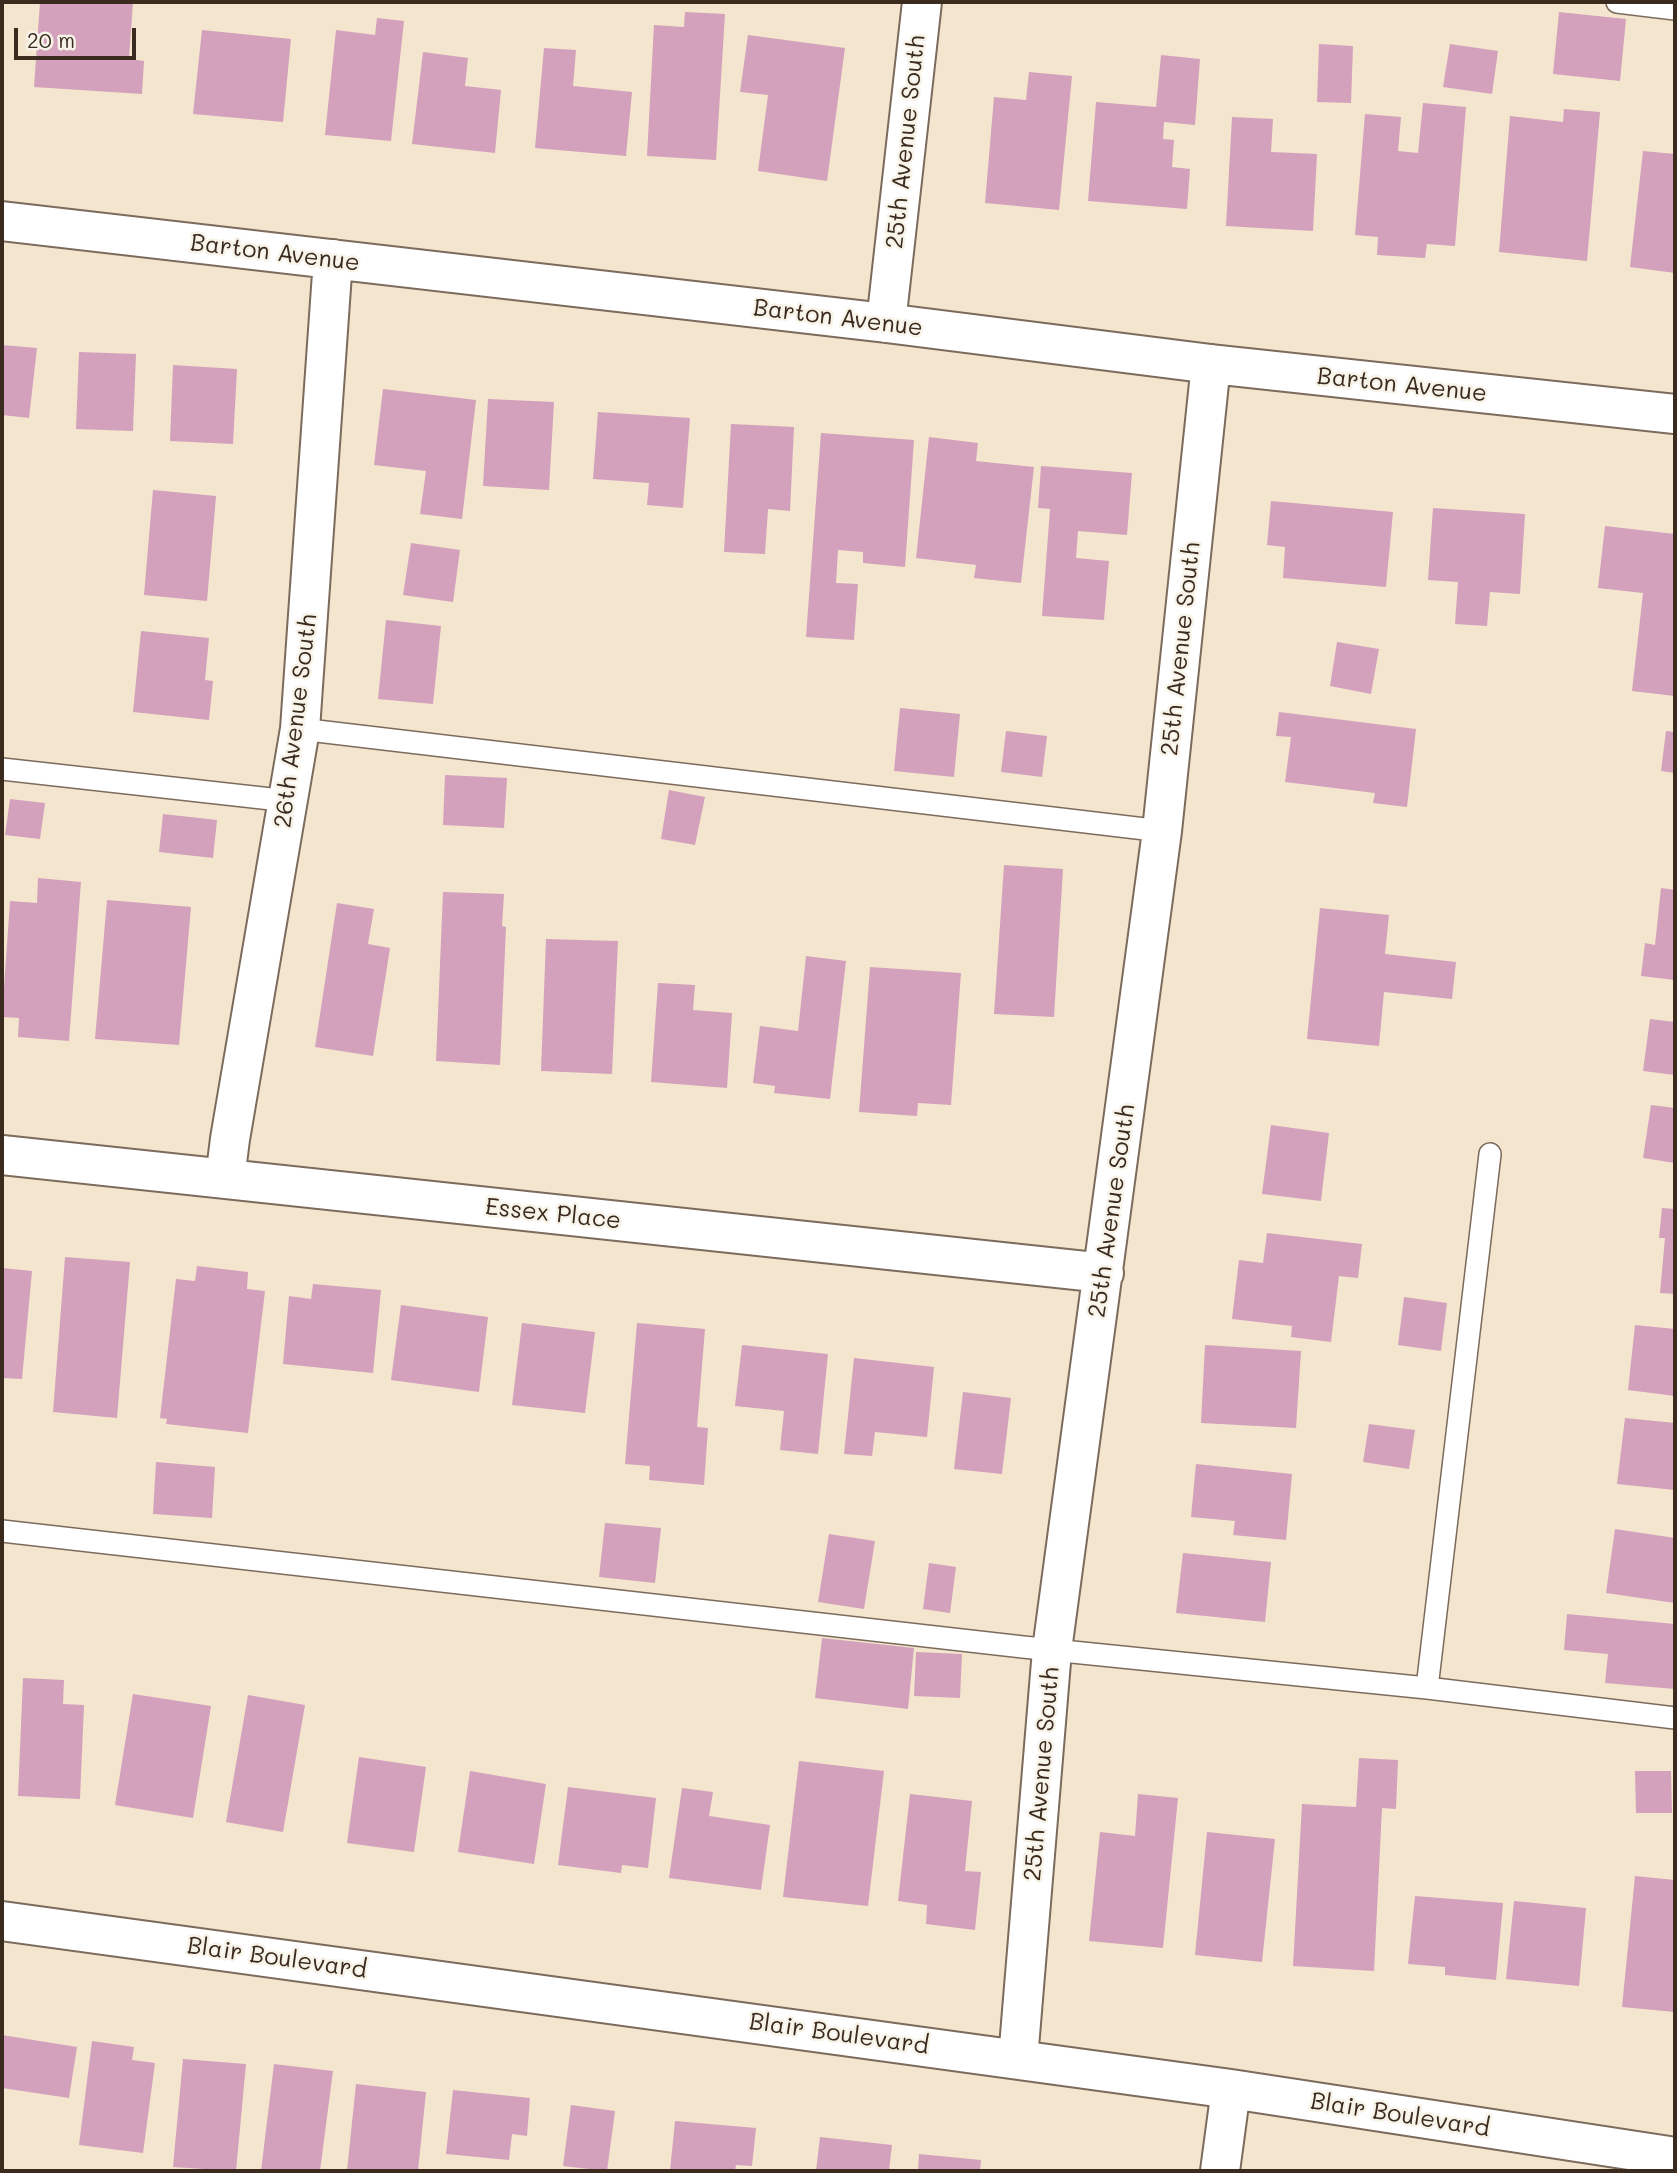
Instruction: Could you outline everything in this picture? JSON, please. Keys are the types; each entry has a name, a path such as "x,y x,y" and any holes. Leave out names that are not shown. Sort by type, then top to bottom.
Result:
{"street":[{"name":"25th Avenue South","path":"886,323 922,2"},
{"name":"Barton Avenue","path":"2,221 886,323 1211,364 1675,414"},
{"name":"26th Avenue South","path":"225,1180 300,729 333,259"},
{"name":"25th Avenue South","path":"1018,2059 1052,1650 1162,831 1211,364"},
{"name":"Essex Place","path":"2,1155 1104,1273"},
{"name":"Blair Boulevard","path":"2,1921 1231,2089 1675,2157"},
{"path":"1220,2171 1231,2089"}],"lane":[{"path":"1617,2 1675,9"},
{"path":"300,729 1162,831"},
{"path":"2,769 289,801"},
{"path":"1427,1688 1490,1154"},
{"path":"2,1531 1052,1650 1427,1688 1675,1718"}],"building":[{"path":"40,2 133,2 129,59 144,61 142,94 34,87"},
{"path":"685,12 725,14 716,160 647,156 654,25 684,27"},
{"path":"1559,12 1626,19 1620,81 1553,74"},
{"path":"377,18 404,21 391,141 325,135 336,30 375,35"},
{"path":"202,30 291,39 283,122 193,114"},
{"path":"748,35 845,48 827,181 758,171 768,95 740,92"},
{"path":"1319,44 1353,46 1351,103 1317,102"},
{"path":"1450,44 1498,51 1492,94 1443,87"},
{"path":"544,48 576,50 573,86 632,92 626,156 535,148"},
{"path":"423,52 468,58 465,86 501,90 495,153 412,144"},
{"path":"1161,55 1200,59 1195,125 1164,122 1163,139 1174,140 1172,167 1190,169 1187,209 1088,201 1096,102 1156,107"},
{"path":"1029,72 1072,76 1059,210 985,203 994,97 1026,100"},
{"path":"1423,103 1466,107 1455,246 1427,244 1425,258 1377,255 1378,237 1355,235 1365,114 1401,117 1398,151 1418,153"},
{"path":"1564,109 1600,112 1587,261 1499,252 1510,116 1563,122"},
{"path":"1232,117 1273,119 1271,152 1317,154 1313,231 1226,226"},
{"path":"1643,151 1675,154 1675,273 1630,267"},
{"path":"2,345 37,348 29,418 2,415"},
{"path":"79,352 136,354 133,431 76,429"},
{"path":"173,365 237,369 233,444 170,441"},
{"path":"383,389 476,400 462,519 420,514 426,471 374,465"},
{"path":"488,399 554,402 549,490 483,486"},
{"path":"598,412 690,418 683,508 647,505 649,483 593,479"},
{"path":"731,424 794,427 790,511 768,509 765,554 724,552"},
{"path":"821,433 914,440 905,567 863,563 863,552 838,550 836,583 858,584 854,640 806,637"},
{"path":"929,437 978,443 976,461 1034,467 1021,583 974,578 976,565 916,558"},
{"path":"1041,466 1132,473 1127,535 1078,531 1076,558 1109,561 1104,620 1042,616 1050,509 1038,508"},
{"path":"153,490 216,496 207,601 144,595"},
{"path":"1271,501 1393,512 1386,587 1283,578 1285,547 1267,545"},
{"path":"1433,508 1525,514 1520,594 1490,592 1487,626 1455,624 1458,582 1428,580"},
{"path":"1605,526 1675,534 1675,696 1632,691 1643,593 1598,588"},
{"path":"411,543 460,550 453,602 403,595"},
{"path":"386,620 441,626 433,704 378,699"},
{"path":"141,631 209,638 205,680 213,681 209,720 133,712"},
{"path":"1337,642 1379,649 1371,694 1330,686"},
{"path":"900,708 960,714 954,777 894,771"},
{"path":"1279,712 1416,729 1407,807 1373,803 1375,793 1285,782 1291,737 1276,736"},
{"path":"1006,731 1047,736 1042,777 1001,772"},
{"path":"1666,731 1675,732 1675,773 1661,771"},
{"path":"445,775 507,778 504,828 443,825"},
{"path":"669,790 705,797 695,845 661,839"},
{"path":"10,799 45,803 40,839 5,835"},
{"path":"163,814 217,820 213,858 159,852"},
{"path":"1004,865 1063,869 1054,1017 994,1014"},
{"path":"38,878 81,882 69,1041 18,1037 19,1018 2,1017 10,901 37,903"},
{"path":"1661,888 1675,890 1675,980 1641,976 1645,943 1655,945"},
{"path":"443,892 504,894 502,926 506,927 500,1065 436,1061"},
{"path":"107,900 191,907 179,1045 95,1039"},
{"path":"337,903 374,909 368,944 390,948 373,1056 315,1047"},
{"path":"1320,908 1389,915 1385,954 1456,962 1452,999 1384,992 1379,1046 1307,1039"},
{"path":"546,939 618,941 612,1074 541,1071"},
{"path":"806,956 846,961 830,1099 774,1093 775,1086 753,1083 760,1026 798,1031"},
{"path":"870,967 961,973 951,1105 918,1103 917,1116 859,1112"},
{"path":"658,983 695,985 693,1010 732,1013 727,1088 651,1082"},
{"path":"1650,1019 1675,1022 1675,1075 1643,1071"},
{"path":"1651,1105 1675,1108 1675,1163 1643,1158"},
{"path":"1271,1125 1329,1133 1321,1201 1262,1194"},
{"path":"1662,1208 1675,1209 1675,1294 1660,1293 1665,1238 1659,1238"},
{"path":"1267,1233 1362,1244 1358,1278 1339,1276 1331,1342 1291,1337 1292,1326 1232,1319 1239,1260 1263,1263"},
{"path":"65,1257 130,1262 117,1418 53,1412"},
{"path":"197,1266 248,1272 247,1289 265,1291 248,1433 166,1424 167,1419 160,1418 176,1279 195,1281"},
{"path":"2,1268 32,1271 22,1379 2,1378"},
{"path":"313,1284 381,1290 373,1373 283,1364 289,1296 311,1299"},
{"path":"1404,1297 1447,1303 1441,1351 1398,1345"},
{"path":"401,1305 488,1317 479,1392 391,1380"},
{"path":"522,1323 595,1332 585,1413 512,1405"},
{"path":"637,1323 705,1329 697,1427 708,1428 704,1485 649,1480 650,1466 625,1464"},
{"path":"1635,1325 1675,1329 1675,1396 1628,1390"},
{"path":"742,1345 828,1354 818,1454 780,1450 784,1411 735,1406"},
{"path":"1205,1345 1301,1351 1296,1428 1201,1423"},
{"path":"854,1358 934,1367 927,1437 875,1432 872,1456 844,1454"},
{"path":"963,1392 1011,1398 1002,1474 954,1469"},
{"path":"1625,1418 1675,1423 1675,1490 1617,1484"},
{"path":"1369,1424 1415,1430 1409,1469 1363,1462"},
{"path":"156,1462 215,1467 212,1518 153,1514"},
{"path":"1196,1464 1292,1474 1286,1540 1233,1535 1235,1521 1191,1517"},
{"path":"605,1523 661,1528 655,1583 599,1577"},
{"path":"1615,1529 1675,1538 1675,1603 1606,1593"},
{"path":"829,1534 875,1541 864,1609 818,1602"},
{"path":"1183,1553 1271,1562 1265,1622 1176,1613"},
{"path":"929,1563 956,1567 950,1613 923,1609"},
{"path":"1567,1614 1675,1624 1675,1689 1605,1683 1608,1654 1564,1650"},
{"path":"822,1638 914,1648 908,1709 815,1698"},
{"path":"916,1652 962,1654 960,1698 914,1696"},
{"path":"23,1678 64,1680 63,1704 84,1705 80,1799 18,1796"},
{"path":"133,1694 211,1706 193,1818 115,1805"},
{"path":"248,1695 305,1705 283,1832 226,1822"},
{"path":"359,1757 426,1767 414,1852 347,1843"},
{"path":"1359,1758 1398,1760 1396,1809 1382,1808 1374,1971 1293,1966 1302,1804 1356,1807"},
{"path":"799,1761 884,1771 868,1906 783,1897"},
{"path":"470,1771 546,1784 534,1864 458,1852"},
{"path":"1635,1771 1671,1771 1672,1813 1636,1813"},
{"path":"568,1787 656,1798 648,1868 622,1865 621,1873 558,1865"},
{"path":"682,1788 713,1792 709,1816 770,1825 761,1890 669,1878"},
{"path":"910,1794 972,1801 965,1871 981,1872 975,1930 926,1924 927,1905 898,1901"},
{"path":"1138,1794 1178,1798 1163,1948 1089,1941 1100,1832 1135,1836"},
{"path":"1207,1832 1275,1839 1262,1962 1195,1955"},
{"path":"1635,1876 1675,1880 1675,2012 1622,2007"},
{"path":"1415,1896 1503,1903 1496,1980 1445,1975 1445,1967 1408,1964"},
{"path":"1514,1901 1586,1908 1579,1986 1506,1979"},
{"path":"2,2035 77,2047 69,2098 2,2088"},
{"path":"92,2041 134,2047 132,2060 155,2063 143,2153 79,2145"},
{"path":"183,2059 246,2064 236,2171 173,2167"},
{"path":"274,2064 333,2071 320,2171 261,2171"},
{"path":"356,2084 426,2092 418,2171 347,2171"},
{"path":"453,2090 530,2098 527,2136 512,2134 509,2160 446,2154"},
{"path":"571,2105 615,2111 607,2171 563,2166"},
{"path":"675,2121 756,2128 752,2166 736,2165 735,2171 670,2171"},
{"path":"820,2137 892,2145 889,2171 816,2171"},
{"path":"919,2154 981,2160 980,2171 918,2171"}]}
